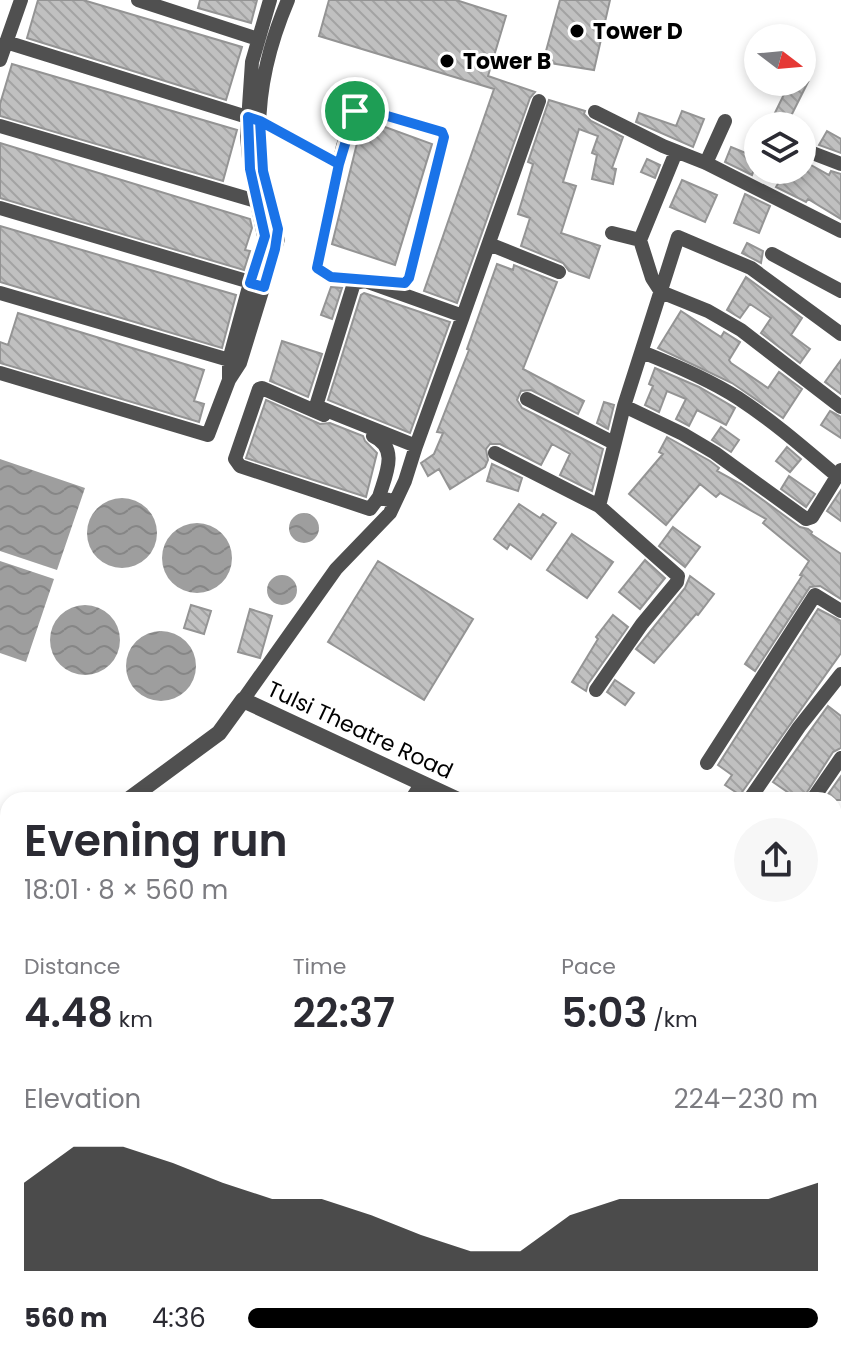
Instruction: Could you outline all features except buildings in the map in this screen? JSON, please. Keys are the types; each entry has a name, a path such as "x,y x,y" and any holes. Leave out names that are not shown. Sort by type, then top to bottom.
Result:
{"street":[{"path":"0,60 21,0"},
{"path":"138,0 258,39"},
{"path":"257,285 275,249 278,229 263,171 249,83 270,0"},
{"path":"0,373 208,435 229,380 257,285 265,241 248,147 267,55 288,0"},
{"path":"6,42 254,119 339,164"},
{"path":"139,792 219,733 336,569 390,513 539,101"},
{"path":"360,108 442,132 442,148 409,278 405,283 331,277 317,268 339,164 352,117 360,108"},
{"path":"595,112 676,152 706,163 841,231"},
{"path":"706,163 725,121"},
{"path":"0,126 256,201"},
{"path":"676,152 640,240 652,278 661,292 708,311 741,330 841,407"},
{"path":"816,154 841,164"},
{"path":"0,208 257,285"},
{"path":"612,233 640,240"},
{"path":"599,506 624,406 676,239 681,238 751,268 841,334"},
{"path":"489,244 559,272"},
{"path":"772,254 841,291"},
{"path":"416,446 316,406 354,283 365,281 463,316"},
{"path":"0,293 234,362"},
{"path":"624,406 715,453 806,519 812,517 839,473 736,397 642,352"},
{"path":"262,388 382,440 388,447 390,458 379,497 370,509 240,466 235,459 256,391 262,388"},
{"path":"527,399 614,443"},
{"path":"495,453 599,506 678,576 677,582 642,624 596,690"},
{"path":"379,497 395,502"},
{"path":"707,763 815,595 841,611"},
{"path":"754,792 799,727 841,674"},
{"name":"Tulsi Theatre Road","path":"243,700 441,792"},
{"path":"818,792 841,758"},
{"path":"416,792 422,783"}],"water":[{"path":"0,459 85,488 57,570 0,551"},
{"path":"122,498 147,508 157,533 147,558 122,568 97,558 87,533 97,508"},
{"path":"304,513 315,517 319,528 315,539 304,543 293,539 289,528 293,517"},
{"path":"197,523 222,533 232,558 222,583 197,593 172,583 162,558 172,533"},
{"path":"0,561 54,579 26,662 0,653"},
{"path":"282,575 293,579 297,590 293,601 282,605 271,601 267,590 271,579"},
{"path":"85,605 110,615 120,640 110,665 85,675 60,665 50,640 60,615"},
{"path":"161,631 186,641 196,666 186,691 161,701 136,691 126,666 136,641"}],"place":[{"name":"Tower D","path":"577,31"},
{"name":"Tower B","path":"447,61"}],"route":[{"path":"355,111 339,164 260,121 248,117 250,169 265,236 250,283 264,287 278,239 263,171 260,121 339,164 317,268 331,277 405,283 409,278 444,137 442,132 360,108 355,111"}]}
